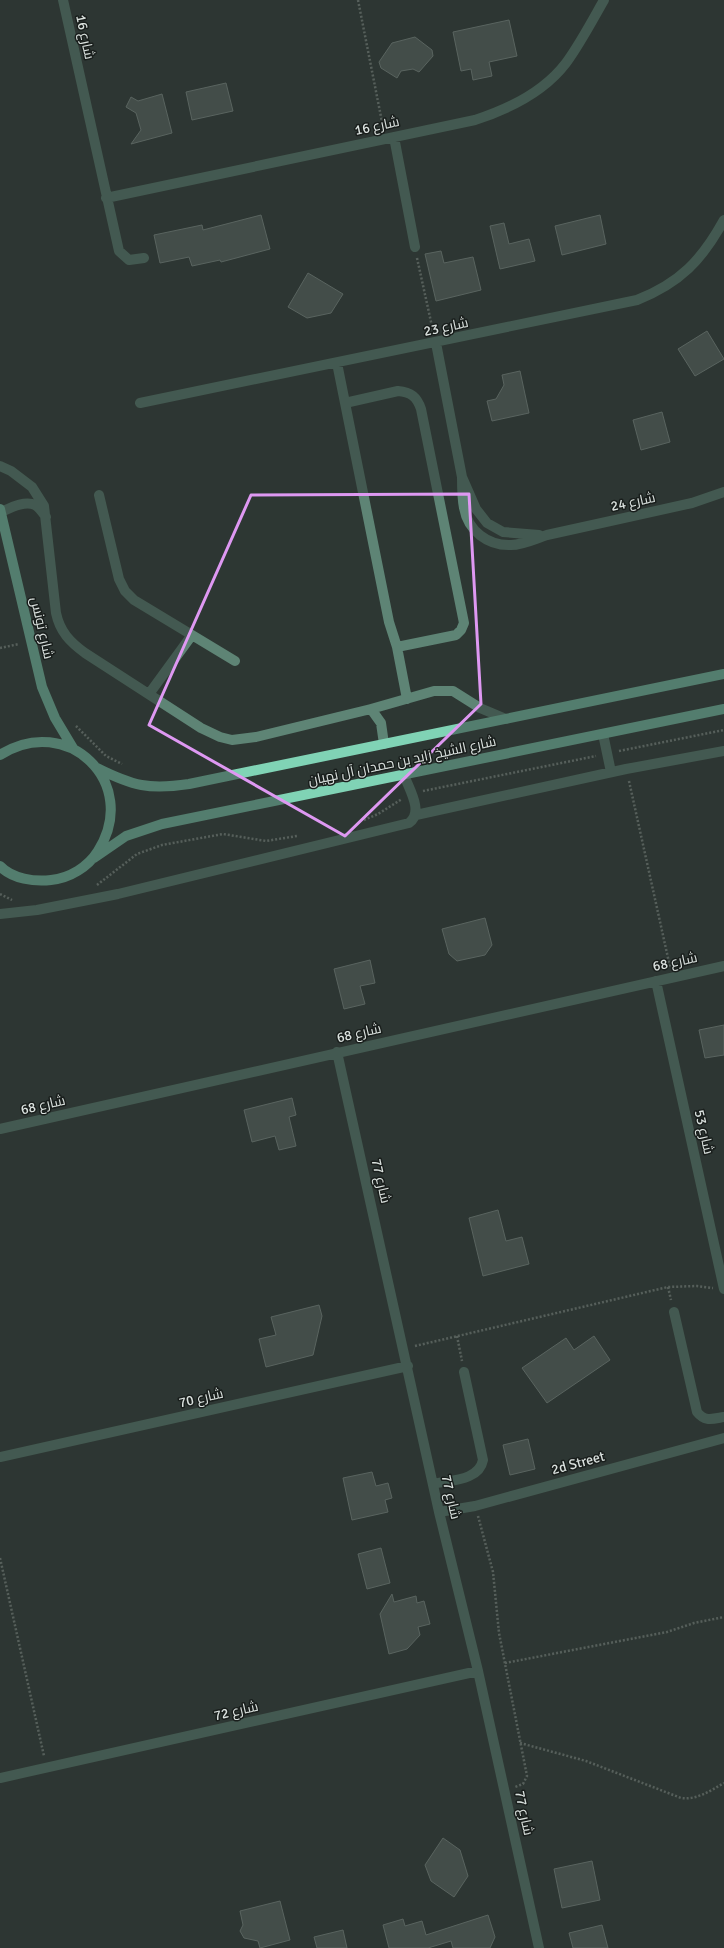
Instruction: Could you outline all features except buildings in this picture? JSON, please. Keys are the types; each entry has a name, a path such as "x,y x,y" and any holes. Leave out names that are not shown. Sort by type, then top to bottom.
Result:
{"main road":[{"name":"شارع تونس","path":"0,510 42,687 48,703 73,748"},
{"name":"شارع الشيخ زايد بن حمدان آل نهيان","path":"97,768 138,786 164,788 724,674"},
{"name":"شارع الشيخ زايد بن حمدان آل نهيان","path":"94,858 126,836 156,825 724,709"},
{"path":"0,755 17,746 36,742 55,742 73,748 86,757 97,768 108,790 112,814 107,838 94,858 78,871 60,879 40,881 20,877 1,868"}],"street":[{"name":"شارع 16","path":"63,0 119,251 129,260 144,258"},
{"name":"شارع 16","path":"106,198 475,120 501,111 521,101 545,84 566,63 604,0"},
{"path":"390,138 415,247"},
{"name":"شارع 23","path":"140,404 621,305 652,294 667,286 692,267 710,244 724,220"},
{"name":"شارع 24","path":"436,343 462,477 463,501 466,516 474,530 480,536 497,544 512,545 547,535 685,504 724,492"},
{"path":"337,363 389,622 397,647 407,699"},
{"path":"345,403 398,391 413,395 419,401 421,409 464,623 461,630 456,635 397,647"},
{"path":"0,466 12,471 32,487 42,501 46,517 58,625 72,644 201,728 220,737 232,740 256,737 370,709 434,691 452,691 480,708 506,719"},
{"name":"شارع 24","path":"462,477 480,518 487,523 499,530 513,534 547,535"},
{"path":"99,495 119,579 125,591 134,600 235,661"},
{"path":"0,510 20,504 29,504 35,505 46,517"},
{"path":"149,694 192,635"},
{"path":"370,709 381,722 384,744"},
{"path":"603,734 611,772"},
{"path":"0,914 37,910 125,892 404,824 413,819 416,815 611,772 724,751"},
{"path":"404,775 411,793 416,815"},
{"name":"شارع 68","path":"0,1129 724,966"},
{"name":"شارع 53","path":"656,981 721,1289"},
{"name":"شارع 77","path":"338,1052 439,1512 478,1671 539,1948"},
{"path":"674,1312 697,1412 701,1417 708,1420 724,1417"},
{"name":"شارع 70","path":"0,1457 408,1366"},
{"path":"433,1484 473,1475 482,1466 483,1460 464,1372"},
{"name":"2d Street","path":"439,1512 475,1506 724,1438"},
{"name":"شارع 72","path":"0,1778 478,1671"}],"path":[{"path":"358,0 390,138"},
{"path":"415,247 436,343"},
{"path":"0,648 30,641"},
{"path":"72,721 80,732 106,756 123,765"},
{"path":"361,820 378,814 411,793 724,730"},
{"path":"626,769 672,977"},
{"path":"93,888 126,861 143,852 162,845 223,834 266,840 299,836"},
{"path":"404,1348 668,1287 697,1286 721,1289"},
{"path":"457,1336 464,1372"},
{"path":"475,1506 493,1572 499,1633 527,1779 520,1786 505,1790"},
{"path":"0,1558 47,1768"},
{"path":"505,1663 667,1632 694,1623 724,1617"},
{"path":"520,1743 586,1761 681,1798 688,1799 700,1796 724,1783"}],"highlighted area":[{"path":"469,494 481,704 345,836 149,725 251,495"}]}
